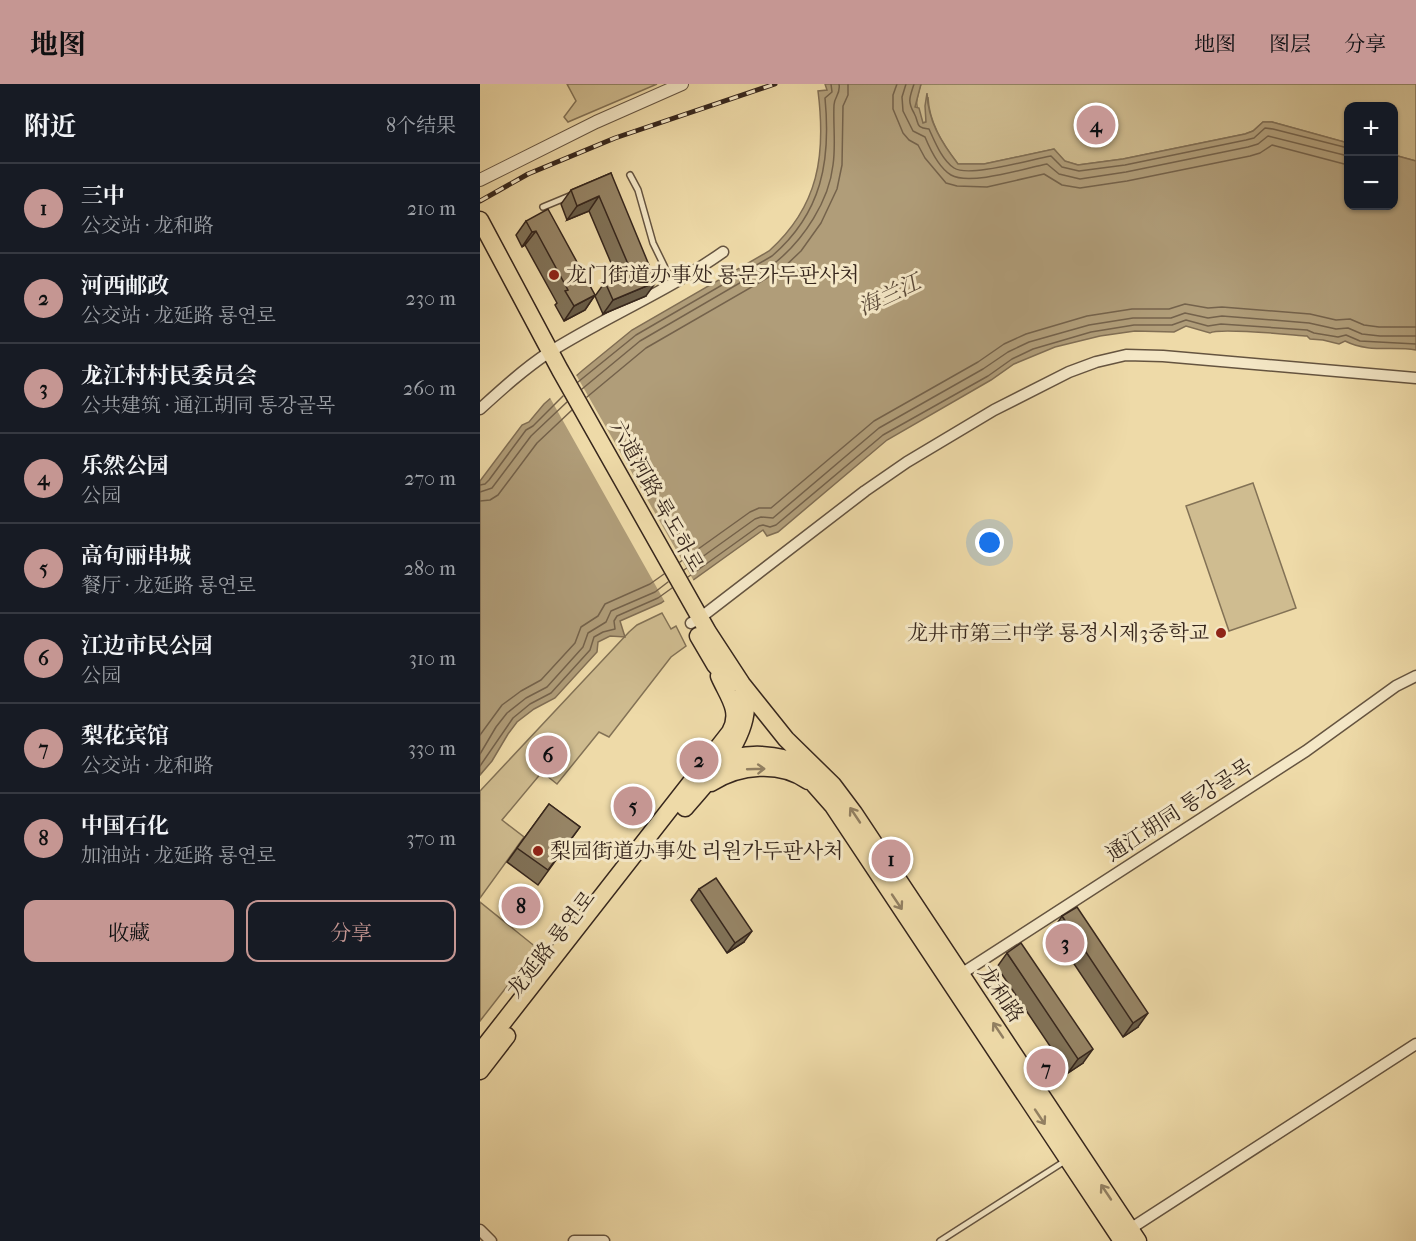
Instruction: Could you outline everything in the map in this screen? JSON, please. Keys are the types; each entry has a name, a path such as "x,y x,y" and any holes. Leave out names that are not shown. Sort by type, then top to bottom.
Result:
{"highway":[{"name":"六道河路 륙도하로","path":"480,220 555,373 692,615 715,665 726,675 747,705 793,760"},
{"name":"六道河路 륙도하로","path":"480,243 546,355"},
{"name":"六道河路 륙도하로","path":"692,615 742,684 819,780"},
{"name":"龙延路 룡연로","path":"480,1071 687,806 730,732 735,718 734,706 715,665"},
{"path":"724,761 743,724 747,705 742,684"},
{"name":"龙延路 룡연로","path":"480,1052 698,784 724,761 763,755 793,760 819,780"},
{"name":"龙延路 룡연로","path":"698,784 726,774 757,768 794,773 819,780"},
{"name":"龙和路","path":"819,780 840,792 855,813 961,974 1073,1155"},
{"name":"龙和路","path":"819,780 834,806 1130,1237"}],"street":[{"path":"480,180 596,122 682,84"},
{"path":"480,409 546,355 649,291 673,284 723,252"},
{"path":"692,615 907,462 994,410 1070,372 1096,362 1126,356 1163,357 1416,378"},
{"name":"通江胡同 통강골목","path":"961,974 1306,751 1396,686 1416,676"},
{"path":"1130,1237 1416,1044"},
{"path":"480,1230 491,1241"},
{"path":"574,1241 604,1241"}],"lane":[{"path":"630,175 638,190 652,243 673,284"},
{"path":"543,207 582,190"},
{"path":"940,1241 1073,1155"}],"shaded area":[{"path":"567,84 657,84 568,122 564,117 576,101"},
{"path":"921,84 1416,84 1416,161 1398,156 1398,102 1344,102 1344,142 1272,122 1263,122 1253,131 1245,134 1123,159 1078,165 1064,161 1054,149 984,164 958,164 942,141 934,124 928,97 926,122 923,123 918,112 918,95"},
{"path":"1253,483 1296,608 1229,631 1186,506"},
{"path":"662,613 671,629 676,626 686,646 671,657 609,737 599,732 557,784 542,772 502,820 524,837 480,898 480,791 629,632 637,625"},
{"path":"480,902 537,948 480,1021"}],"water":[{"name":"海兰江","path":"825,84 921,84 915,107 919,108 923,123 926,122 927,93 936,131 958,164 984,164 1054,149 1065,161 1078,165 1123,159 1245,134 1253,131 1263,122 1272,122 1344,142 1344,210 1398,210 1398,156 1416,161 1416,350 1363,347 1345,341 1339,344 1310,339 1307,336 1272,333 1216,331 1210,333 1186,326 1174,332 1135,331 1100,336 1055,347 1014,364 991,380 887,440 778,532 767,536 763,530 661,603 620,621 625,637 610,636 598,642 597,652 555,698 534,709 517,722 492,761 480,775 480,481 522,425 529,422 544,404 632,330 769,251 786,234 809,197 815,178 821,137 818,91 827,90"}],"pier":[{"path":"575,373 695,583 666,604 549,396"}],"building":[{"path":"611,173 656,282 613,300 605,282 631,271 599,196 577,206 571,190"},
{"path":"548,209 595,295 574,306 565,291 568,290 536,231 532,232 526,221"},
{"name":"梨园街道办事处 리원가두판사처","path":"549,804 580,827 548,870 517,848"},
{"path":"716,878 752,931 735,943 699,889"},
{"path":"1077,907 1148,1013 1133,1023 1062,916"},
{"path":"1021,943 1093,1049 1078,1059 1007,953"}],"railway":[{"path":"480,201 528,174 615,138 775,84"}],"place":[{"name":"乐然公园","path":"1096,125"},
{"name":"龙门街道办事处 룡문가두판사처","path":"554,275"},
{"name":"龙井市第三中学 룡정시제3중학교","path":"1221,633"},
{"name":"江边市民公园","path":"548,755"},
{"name":"河西邮政","path":"699,760"},
{"name":"高句丽串城","path":"633,806"},
{"name":"梨园街道办事处 리원가두판사처","path":"538,851"},
{"name":"三中","path":"891,859"},
{"name":"中国石化","path":"521,906"},
{"name":"龙江村村民委员会","path":"1065,943"},
{"name":"梨花宾馆","path":"1046,1068"}]}
